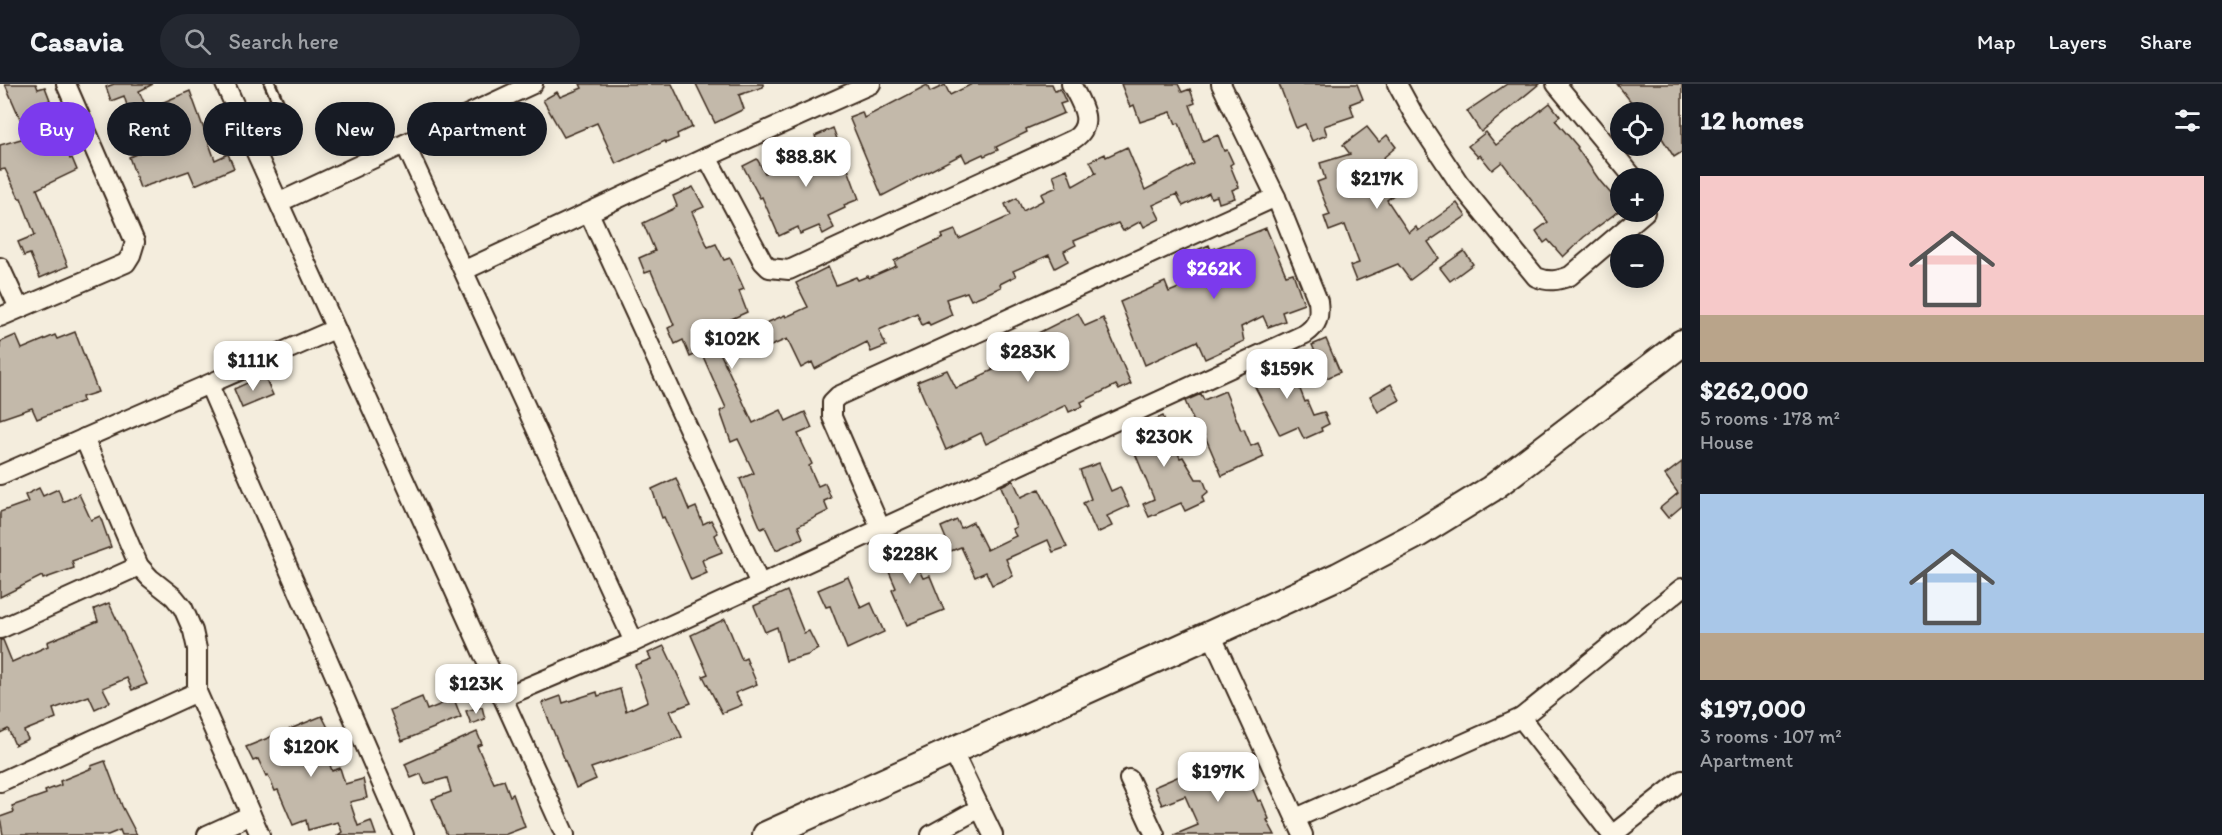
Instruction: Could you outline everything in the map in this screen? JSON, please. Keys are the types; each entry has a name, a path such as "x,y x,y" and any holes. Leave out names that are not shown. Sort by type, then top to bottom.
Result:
{"street":[{"path":"0,317 126,263 135,242 66,84"},
{"path":"225,84 233,102"},
{"path":"280,202 533,84"},
{"path":"707,157 763,262 769,268 789,270 1082,134 1085,126 1085,113 1071,84"},
{"path":"504,697 634,642 1283,344 1315,327 1320,315 1317,301 1276,197 1221,84"},
{"path":"1397,84 1414,115 1459,183 1536,277 1546,281 1556,281 1570,276 1633,222"},
{"path":"1556,84 1626,168"},
{"path":"465,270 868,85"},
{"path":"405,144 465,270 513,381 634,642"},
{"path":"259,156 565,835"},
{"path":"881,529 832,417 832,402 838,396 1276,197"},
{"path":"589,213 760,584"},
{"path":"0,267 19,308"},
{"path":"0,475 335,329"},
{"path":"765,835 1338,576 1418,534 1491,489 1682,343"},
{"path":"209,385 404,835"},
{"path":"84,438 139,566 183,608 193,631 197,648 196,692 260,835"},
{"path":"0,629 139,566"},
{"path":"1296,818 1521,718 1682,588"},
{"path":"1211,634 1304,835"},
{"path":"0,782 196,692"},
{"path":"1521,718 1612,835 1682,780"},
{"path":"952,750 993,835"},
{"path":"1129,779 1155,835"},
{"path":"931,835 980,808"},
{"path":"207,835 250,815"}],"lane":[{"path":"270,84 278,102"}],"building":[{"path":"5,84 36,84 38,89 45,87 50,100 18,102 18,114"},
{"path":"114,84 153,84 139,91 144,102 126,102 124,96 111,101 106,87"},
{"path":"580,84 672,84 692,127 677,134 678,138 666,143 665,141 616,164 597,123 564,137 547,107 547,102 543,100 557,92 560,97 582,88"},
{"path":"696,84 763,84 763,87 739,95 744,109 715,123"},
{"path":"972,84 1052,84 1055,91 1060,89 1066,102 1060,104 1064,113 1026,129 1027,132 996,147 998,150 966,162 962,154 882,196 849,117 862,112 864,118 927,85 930,92 945,85 950,95"},
{"path":"1121,84 1178,84 1182,92 1190,89 1195,103 1190,105 1203,141 1218,135 1224,151 1227,150 1233,163 1230,165 1239,187 1232,190 1235,198 1219,203 1217,196 1211,198 1209,193 1183,206 1177,194 1153,205 1160,219 1144,227 1141,221 1123,231 1118,223 1074,241 1076,245 1064,251 1068,261 1055,268 1049,255 1013,271 1016,276 988,293 971,300 967,292 946,299 952,315 930,325 928,322 922,325 917,313 879,330 886,346 871,352 867,342 815,369 812,362 801,368 787,339 764,349 754,328 808,307 796,283 828,267 836,285 856,277 858,280 868,276 869,278 896,266 894,261 943,238 942,235 955,230 959,239 1010,216 1005,204 1017,198 1023,211 1044,200 1041,194 1057,187 1053,175 1067,169 1073,186 1096,173 1090,161 1105,154 1106,157 1127,147 1145,190 1194,164 1179,123 1176,124 1171,112 1140,122 1134,105 1130,107"},
{"path":"1279,84 1357,84 1363,99 1350,104 1354,116 1324,126 1327,135 1312,141 1305,124 1296,128"},
{"path":"1507,84 1539,84 1481,132 1467,111"},
{"path":"1617,84 1682,84 1682,152 1674,157 1664,141 1664,102 1631,102"},
{"path":"190,91 203,127 203,156 214,156 215,160 229,156 234,168 195,185 189,171 140,188 129,157 191,156 191,102 164,102"},
{"path":"1550,103 1560,116 1555,120 1578,147 1610,193 1610,218 1563,257 1548,240 1544,243 1536,231 1548,222 1502,162 1492,170 1480,155 1478,157 1468,146 1486,132 1496,145"},
{"path":"1367,127 1379,142 1387,135 1396,147 1383,158 1404,187 1387,200 1409,233 1416,227 1418,231 1457,203 1466,216 1428,242 1439,258 1410,280 1398,264 1356,281 1350,266 1359,263 1345,225 1329,231 1324,217 1330,215 1317,182 1325,179 1320,163 1350,154 1343,145"},
{"path":"833,128 859,199 844,205 845,208 828,216 834,228 823,234 819,226 800,234 798,227 779,236 762,197 760,198 743,166 757,159 765,173 783,164 785,168 820,149 815,136"},
{"path":"18,140 18,156 69,156 77,170 37,189 68,266 40,278 30,254 24,256 18,242 35,235 21,198 5,169 0,170 0,145"},
{"path":"693,187 704,207 692,212 708,247 716,244 724,260 730,258 744,289 739,291 747,312 709,329 753,423 781,410 786,421 805,412 812,428 798,434 812,464 809,466 818,486 825,483 831,498 824,501 828,511 798,526 803,538 776,550 765,527 761,529 740,479 754,473 738,439 731,442 720,411 726,408 701,352 690,357 683,340 675,344 668,328 674,325 651,271 645,273 639,258 655,251 643,223 673,209 677,206 673,196"},
{"path":"1266,228 1286,275 1293,273 1304,304 1282,312 1285,321 1268,327 1263,316 1241,327 1244,341 1205,359 1197,341 1145,365 1120,302 1165,282 1169,292 1191,283 1182,261 1197,255 1195,251 1209,245 1211,250"},
{"path":"1464,251 1473,264 1450,281 1440,268"},
{"path":"1078,313 1085,326 1103,318 1131,384 1119,390 1116,385 1081,402 1083,406 1069,412 1066,405 986,444 981,433 946,450 917,382 947,370 956,388 979,379 978,377 992,369 1011,362 1006,352 1036,338 1034,335"},
{"path":"75,332 98,392 82,397 83,401 37,419 32,408 0,419 0,342 16,335 22,349 55,335 57,339"},
{"path":"1326,339 1340,372 1327,378 1312,345"},
{"path":"1287,356 1305,402 1307,401 1313,415 1324,412 1329,424 1321,428 1322,431 1304,439 1298,427 1280,435 1250,377 1273,366 1272,362"},
{"path":"264,375 273,395 242,408 234,389"},
{"path":"1391,384 1400,400 1378,412 1370,396"},
{"path":"1225,391 1241,430 1244,429 1251,446 1258,443 1264,457 1222,476 1204,434 1200,436 1185,401 1201,394 1204,400"},
{"path":"1163,416 1180,458 1183,457 1196,479 1203,479 1208,492 1202,497 1204,502 1185,511 1181,503 1149,517 1143,504 1154,499 1125,429"},
{"path":"1682,462 1682,506 1668,518 1660,508 1678,493 1665,475"},
{"path":"1099,463 1111,491 1120,487 1129,506 1107,516 1112,526 1097,533 1083,503 1091,499 1080,470"},
{"path":"676,478 689,510 696,507 703,524 711,520 718,533 715,535 722,552 702,560 707,573 691,580 664,517 662,518 652,489"},
{"path":"1013,480 1021,497 1039,489 1067,547 1053,552 1048,540 1006,559 1013,576 992,585 986,572 975,577 961,547 951,551 941,527 957,520 961,528 973,522 987,550 1016,536 1012,529 1016,527 1001,486"},
{"path":"39,488 43,496 58,489 63,502 79,494 91,520 100,516 111,547 72,561 74,568 43,579 42,576 0,597 0,512 28,502 25,495"},
{"path":"889,538 897,557 910,551 923,578 930,576 944,610 907,625 892,590 896,588 877,544"},
{"path":"848,577 861,608 871,603 884,632 847,649 830,606 826,607 818,590"},
{"path":"787,591 804,633 809,631 818,649 808,655 786,661 777,627 765,632 754,606"},
{"path":"109,603 147,684 132,690 127,678 103,688 110,702 95,709 89,696 53,709 56,718 24,731 28,739 15,745 8,729 0,733 0,640 3,640 12,662 48,646 47,642 98,621 94,609"},
{"path":"725,619 742,660 746,658 757,684 735,693 742,705 722,713 703,676 708,674 691,635"},
{"path":"664,646 691,703 670,711 682,737 591,768 596,779 576,788 542,703 561,696 563,703 597,692 598,696 620,689 626,711 648,701 635,665 651,659 648,653"},
{"path":"422,697 427,710 454,699 461,717 402,741 390,710"},
{"path":"482,707 485,719 471,724 466,711"},
{"path":"322,716 337,745 325,750 332,771 340,768 345,784 363,779 367,798 350,802 358,826 371,821 376,835 338,835 342,832 338,822 308,830 306,820 293,825 278,790 275,791 258,759 253,761 246,747"},
{"path":"477,732 482,744 477,746 494,783 504,780 510,796 513,794 525,827 504,835 447,835 432,799 451,792 447,778 425,784 421,774 411,778 405,764"},
{"path":"105,761 122,806 137,835 122,835 120,830 108,835 3,835 0,817 14,812 12,806 46,794 45,791 61,785 60,781"},
{"path":"1224,761 1231,781 1246,774 1258,801 1261,800 1269,819 1267,820 1275,835 1174,835 1198,825 1185,796 1162,805 1154,787 1191,771 1192,774"}]}
